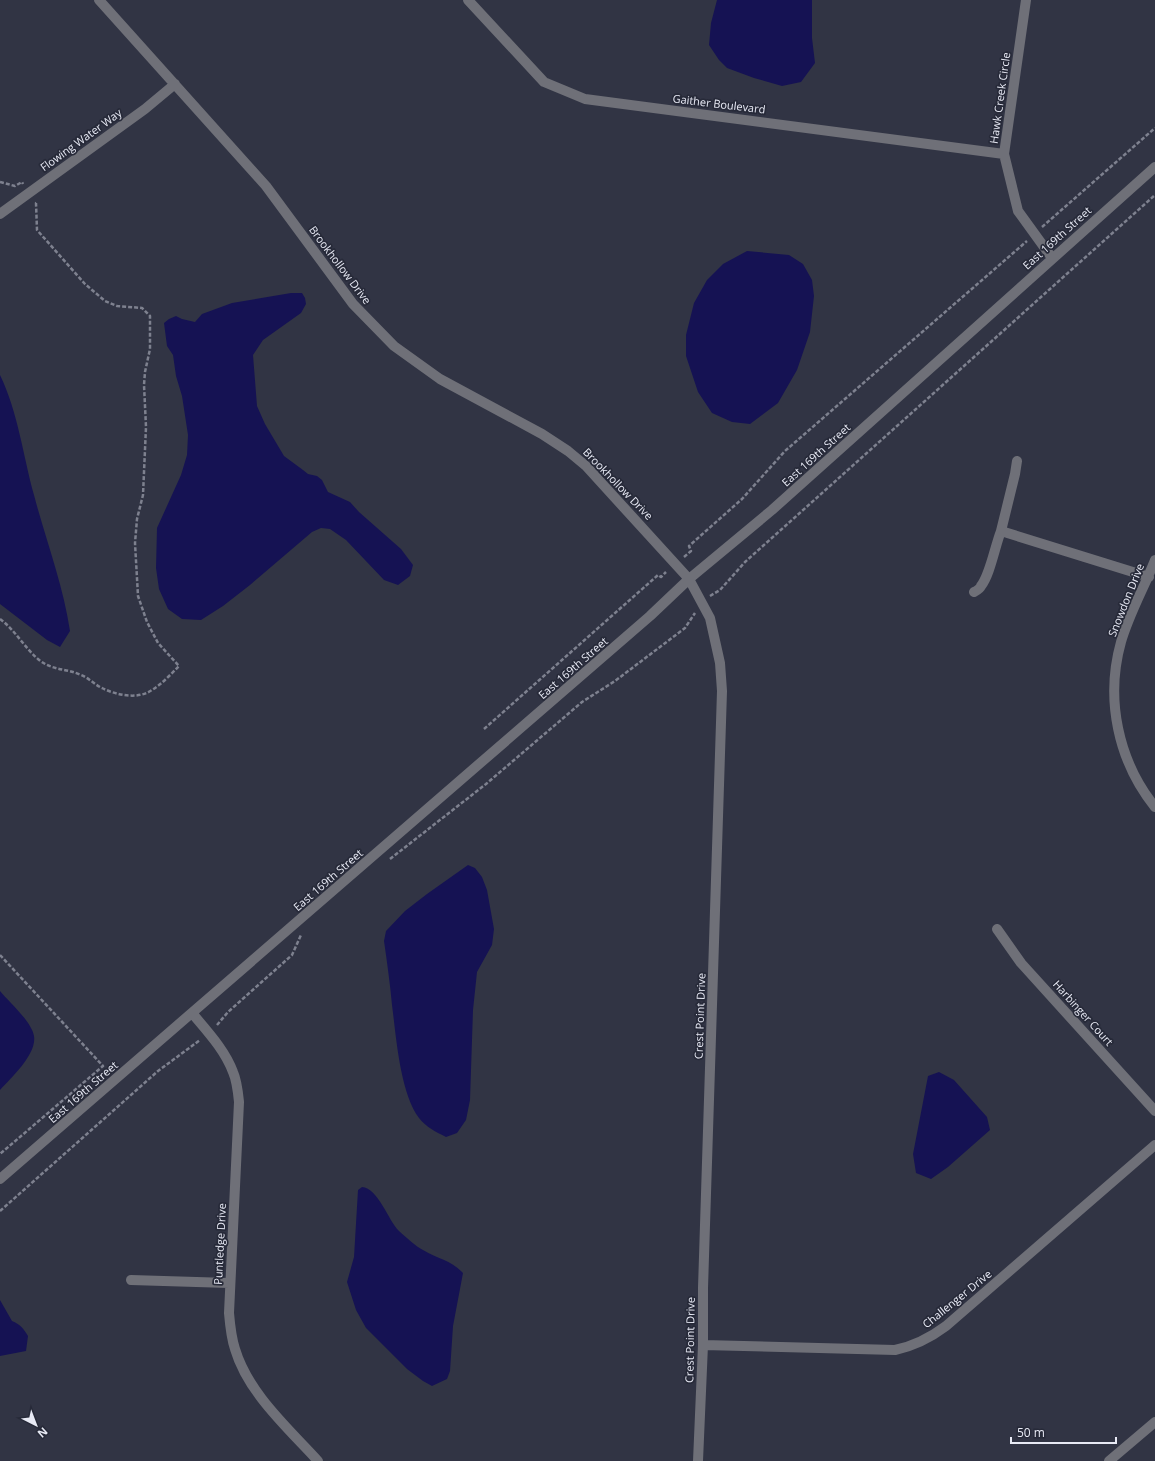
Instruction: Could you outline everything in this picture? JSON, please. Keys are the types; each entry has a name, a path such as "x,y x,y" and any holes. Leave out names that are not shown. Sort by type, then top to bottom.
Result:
{"street":[{"name":"Brookhollow Drive","path":"99,0 274,195 353,304 394,346 440,379 542,434 568,451 591,470 689,579"},
{"name":"Gaither Boulevard","path":"468,0 544,82 586,99 1004,154"},
{"name":"Hawk Creek Circle","path":"1026,0 1004,154 1018,211 1052,258"},
{"name":"Flowing Water Way","path":"0,214 145,109 175,84"},
{"name":"East 169th Street","path":"0,1180 645,621 689,579 772,510 1155,167"},
{"path":"974,592 981,587 987,574 1001,531 1017,461"},
{"path":"1001,531 1149,577"},
{"name":"Snowdon Drive","path":"1155,560 1121,642 1116,665 1114,697 1117,726 1127,759 1145,795 1155,807"},
{"name":"Crest Point Drive","path":"689,579 710,618 720,663 722,691 703,1345 698,1461"},
{"name":"Harbinger Court","path":"997,928 1021,963 1155,1111"},
{"name":"Puntledge Drive","path":"192,1013 228,1060 234,1072 239,1102 229,1283 229,1313 235,1349 241,1365 258,1394 318,1461"},
{"name":"Challenger Drive","path":"703,1345 894,1350 907,1348 932,1336 946,1326 1155,1145"},
{"path":"132,1280 229,1283"},
{"path":"1109,1461 1155,1422"}],"path":[{"path":"484,729 658,575 661,577 691,551 690,546 742,499 785,451 1155,128"},
{"path":"0,182 15,186 22,182 39,201 36,203 37,230 85,284 105,301 117,306 142,308 150,316 150,349 144,385 146,427 143,495 137,519 135,543 138,596 147,622 158,643 180,666 146,694 127,696 114,694 100,688 81,675 56,669 45,664 32,653 0,619"},
{"path":"389,860 486,784 582,702 615,681 685,628 702,604 715,592 720,590 745,562 1155,195"},
{"path":"0,1211 158,1071 208,1034 228,1012 292,955 296,950 300,936 306,931"},
{"path":"0,955 103,1066 0,1154"}],"shaded area":[{"path":"717,0 812,0 812,38 815,63 801,82 782,86 727,68 719,60 709,45 711,23"},
{"path":"747,251 789,255 803,264 812,280 814,296 810,332 797,370 778,403 750,424 732,422 712,413 698,392 686,356 686,335 694,303 707,280 723,264"},
{"path":"291,293 302,293 305,298 306,304 301,313 263,340 253,355 257,406 265,424 284,456 308,474 317,476 322,480 328,492 350,502 359,512 401,549 413,565 410,576 398,585 384,580 346,540 330,529 321,528 312,532 223,606 201,620 182,619 168,609 159,589 156,568 157,528 181,475 187,455 188,435 182,396 176,376 173,355 167,346 164,323 176,316 195,322 202,314 232,303"},
{"path":"0,375 16,419 34,495 59,579 67,614 70,631 60,647 47,640 0,604"},
{"path":"468,865 475,868 482,877 487,890 494,929 492,945 477,972 473,1010 470,1100 466,1120 457,1133 446,1137 431,1129 419,1118 407,1094 397,1047 384,941 386,931 405,911"},
{"path":"0,991 20,1012 29,1025 34,1036 34,1043 28,1058 23,1065 0,1090"},
{"path":"939,1072 954,1080 987,1117 990,1130 948,1167 931,1179 916,1173 913,1154 928,1076"},
{"path":"362,1187 368,1189 378,1198 399,1231 423,1250 449,1262 463,1273 453,1326 450,1371 447,1379 432,1386 407,1369 366,1328 356,1310 347,1282 354,1257 358,1190"},
{"path":"0,1300 12,1321 22,1327 28,1336 26,1351 0,1356"}]}
